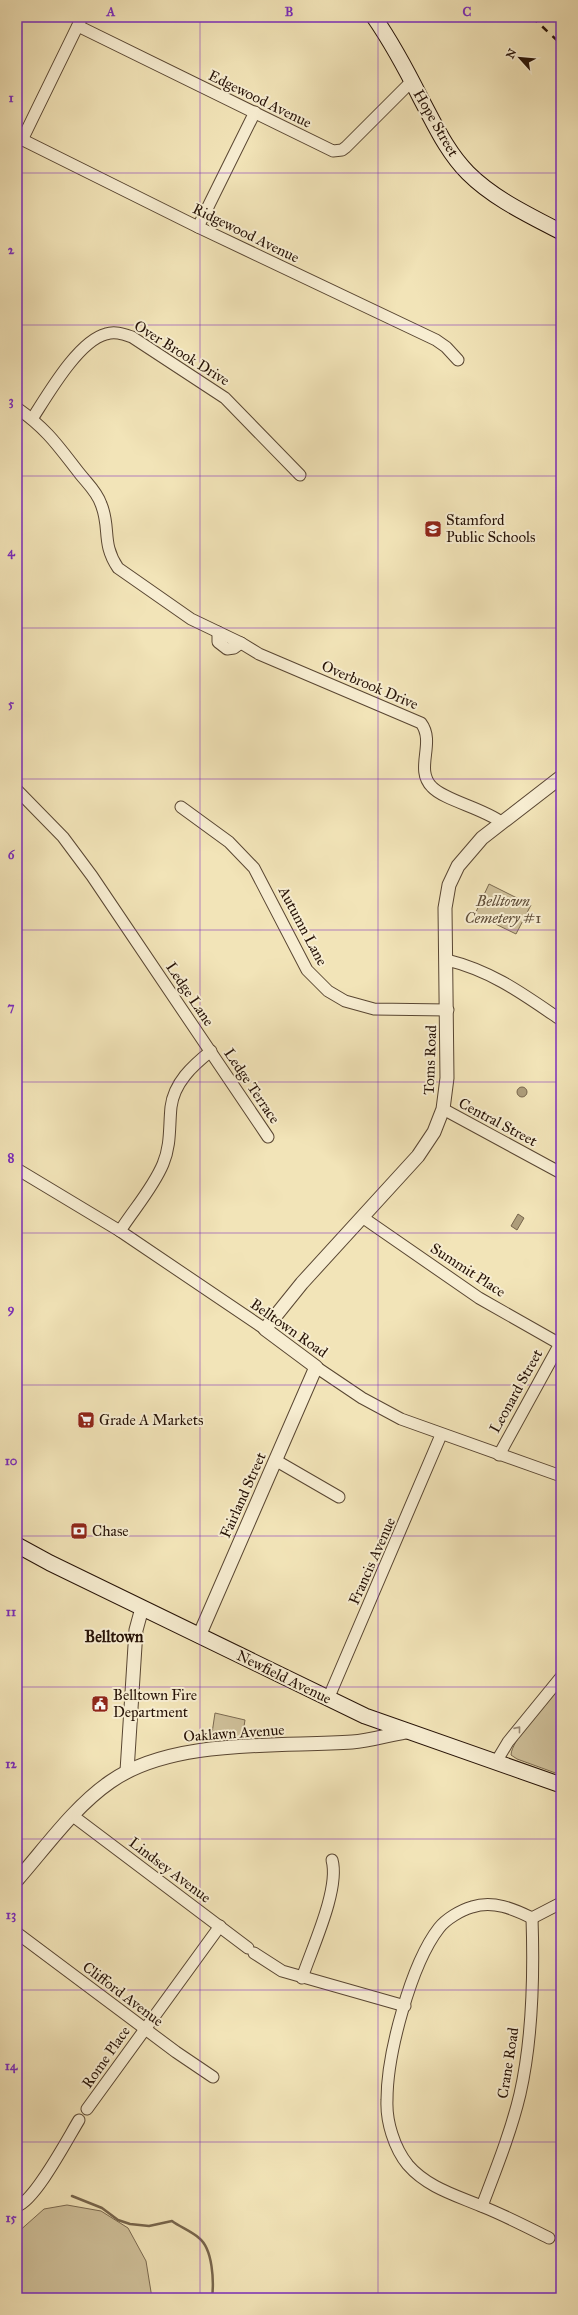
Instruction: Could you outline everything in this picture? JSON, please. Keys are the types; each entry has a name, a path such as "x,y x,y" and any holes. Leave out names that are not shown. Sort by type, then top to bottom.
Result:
{"main road":[{"name":"Hope Street","path":"374,17 412,81 443,141 468,173 494,194 561,232"},
{"name":"Newfield Avenue","path":"17,1544 50,1563 328,1699 405,1732 561,1785"}],"street":[{"name":"Edgewood Avenue","path":"80,22 328,150 342,150 412,81"},
{"path":"20,139 80,22"},
{"path":"198,227 254,112"},
{"name":"Ridgewood Avenue","path":"20,139 198,227 436,340 446,347 458,360"},
{"name":"Over Brook Drive","path":"32,419 87,344 104,334 114,332 132,337 219,393 300,475"},
{"name":"Overbrook Drive","path":"17,408 32,419 54,439 97,495 104,514 107,546 111,557 118,568 181,612 259,654 421,723 427,734 425,776 432,788 488,812 501,822"},
{"name":"Toms Road","path":"264,1329 302,1283 428,1144 443,1109 447,1078 448,1010 445,908 451,879 469,852 501,822 559,781"},
{"name":"Ledge Lane","path":"17,790 63,837 210,1052"},
{"name":"Autumn Lane","path":"181,807 229,842 254,868 306,970 328,991 345,1001 374,1009 448,1010"},
{"path":"447,960 501,980 561,1020"},
{"path":"120,1231 162,1166 169,1142 171,1107 180,1084 191,1067 210,1052"},
{"name":"Ledge Terrace","path":"210,1052 268,1136"},
{"name":"Central Street","path":"443,1109 561,1173"},
{"name":"Belltown Road","path":"17,1169 120,1231 264,1329 316,1367 386,1412 441,1434 561,1476"},
{"name":"Summit Place","path":"362,1217 479,1298 560,1343"},
{"name":"Leonard Street","path":"499,1455 560,1343"},
{"name":"Fairland Street","path":"199,1636 316,1367"},
{"name":"Francis Avenue","path":"328,1699 441,1434"},
{"path":"275,1460 339,1497"},
{"path":"127,1771 136,1630 142,1608"},
{"path":"496,1762 508,1742 561,1677"},
{"name":"Oaklawn Avenue","path":"17,1880 73,1816 100,1789 127,1771 164,1757 196,1750 354,1742 405,1732"},
{"name":"Lindsey Avenue","path":"73,1816 251,1950 282,1971 302,1978 405,2006"},
{"path":"302,1978 331,1893 335,1870 332,1860"},
{"path":"549,2238 431,2183 408,2165 396,2145 388,2118 388,2084 390,2062 405,2006 426,1949 440,1927 449,1919 471,1907 490,1904 509,1908 532,1918 561,1903"},
{"name":"Crane Road","path":"482,2206 512,2122 520,2093 526,2055 531,1999 532,1918"},
{"name":"Rome Place","path":"87,2109 144,2028 220,1926"},
{"name":"Clifford Avenue","path":"17,1933 144,2028 213,2077"},
{"path":"17,2206 22,2204 34,2192 79,2120"}],"green space":[{"name":"Belltown Cemetery #1","path":"489,884 531,905 516,934 475,914"},
{"path":"561,1685 561,1775 517,1759 511,1755 517,1740 524,1730"},
{"path":"215,1713 245,1720 242,1739 211,1740"},
{"path":"67,2205 101,2211 128,2228 146,2261 152,2298 17,2298 17,2233 44,2209"}],"shaded area":[{"path":"520,1087 524,1087 526,1088 526,1096 520,1097 517,1094 517,1090"},
{"path":"518,1214 524,1218 517,1230 511,1226"}],"waterway":[{"path":"72,2196 102,2208 118,2220 130,2224 149,2226 172,2221 199,2238 204,2243 212,2266 212,2298"}],"railway":[{"path":"532,17 561,44"}],"place":[{"name":"Stamford Public Schools","path":"433,529"},
{"name":"Grade A Markets","path":"86,1420"},
{"name":"Chase","path":"79,1531"},
{"name":"Belltown Fire Department","path":"100,1704"}],"district":[{"name":"Belltown","path":"114,1636"}]}
